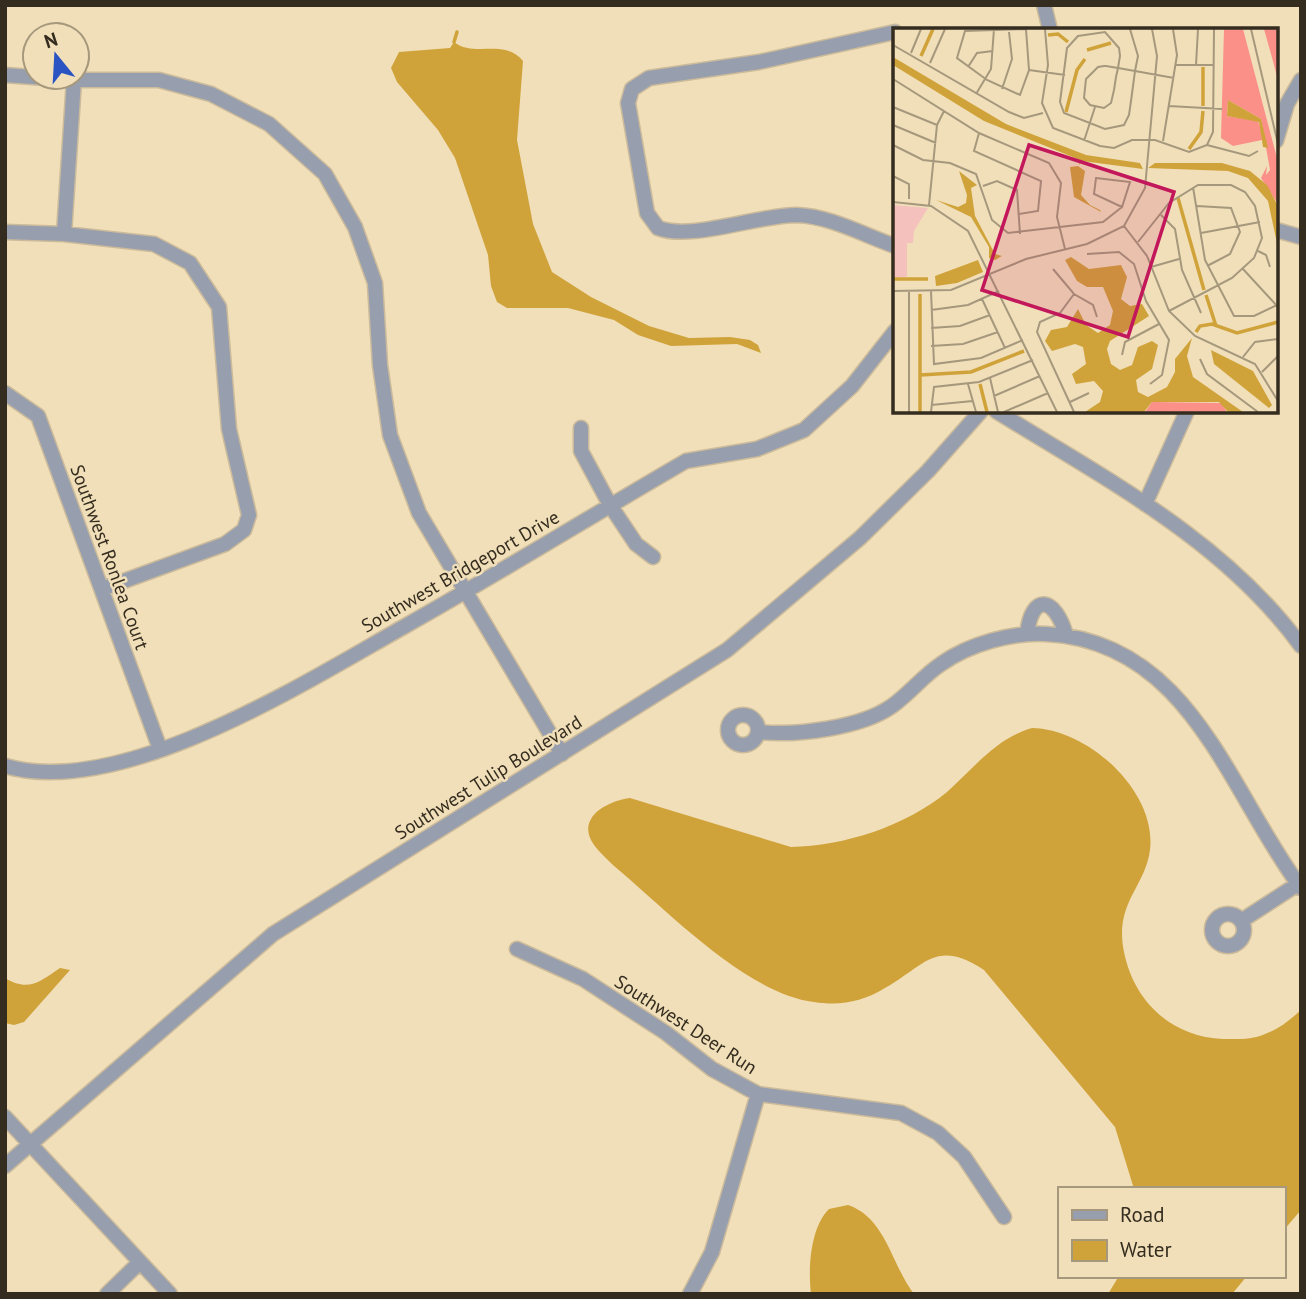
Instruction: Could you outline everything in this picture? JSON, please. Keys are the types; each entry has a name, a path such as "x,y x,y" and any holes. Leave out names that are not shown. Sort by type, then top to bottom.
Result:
{"street":[{"path":"1044,5 1050,28"},
{"path":"893,32 759,62 649,78 632,89 628,103 647,213 658,228 680,232 765,218 811,216 893,245"},
{"path":"91,80 159,80 211,94 269,124 325,174 355,227 375,283 380,365 390,435 419,513 562,754"},
{"path":"1278,134 1287,104 1301,80"},
{"path":"64,234 73,91"},
{"path":"1278,231 1301,237"},
{"path":"5,232 64,234 154,244 190,263 219,306 229,429 249,515 244,530 225,544 102,589"},
{"name":"Southwest Bridgeport Drive","path":"5,766 31,771 86,769 160,749 286,694 686,461 757,449 804,430 852,386 893,334"},
{"name":"Southwest Ronlea Court","path":"5,393 38,416 160,749"},
{"name":"Southwest Tulip Boulevard","path":"5,1166 273,934 727,650 860,538 928,471 979,413"},
{"path":"999,413 1197,539 1254,590 1301,646"},
{"path":"1145,504 1186,413"},
{"path":"580,428 580,452 636,544 653,557"},
{"path":"1027,634 1029,618 1037,608 1046,605 1053,607 1060,614 1066,635"},
{"path":"758,733 857,723 891,707 941,664 964,651 1027,634 1066,635 1121,651 1149,670 1175,695 1213,744 1299,886 1241,920"},
{"name":"Southwest Deer Run","path":"517,949 583,979 666,1033 712,1069 758,1094 901,1113 938,1133 964,1157 1004,1217"},
{"path":"696,1292 712,1252 758,1094"},
{"path":"5,1117 170,1294"},
{"path":"107,1294 140,1262"}],"water":[{"path":"454,42 471,48 507,51 516,54 523,61 517,140 533,224 552,272 591,297 649,326 689,338 730,337 750,340 758,345 761,353 737,344 671,346 638,335 614,320 568,308 507,308 497,302 491,286 488,255 455,158 438,130 397,82 391,68 399,52 450,48"},
{"path":"1032,728 1053,731 1096,751 1115,767 1131,786 1142,806 1149,828 1150,850 1127,908 1122,935 1129,970 1146,1001 1158,1014 1187,1032 1205,1037 1239,1039 1270,1032 1301,1010 1301,1210 1285,1229 1285,1187 1133,1187 1115,1127 984,970 953,956 942,956 921,964 899,980 859,1000 824,1003 788,995 734,967 708,947 614,866 596,848 589,835 588,827 596,812 612,803 630,798 791,847 832,843 874,832 913,815 947,792 996,747"},
{"path":"60,968 70,970 24,1022 14,1025 5,1023 5,978 20,984 34,984"},
{"path":"848,1205 861,1211 880,1231 914,1294 811,1294 810,1261 818,1227 829,1209"},
{"path":"1118,1278 1245,1278 1232,1294 1108,1294"}],"waterway":[{"path":"454,42 457,32"}]}
